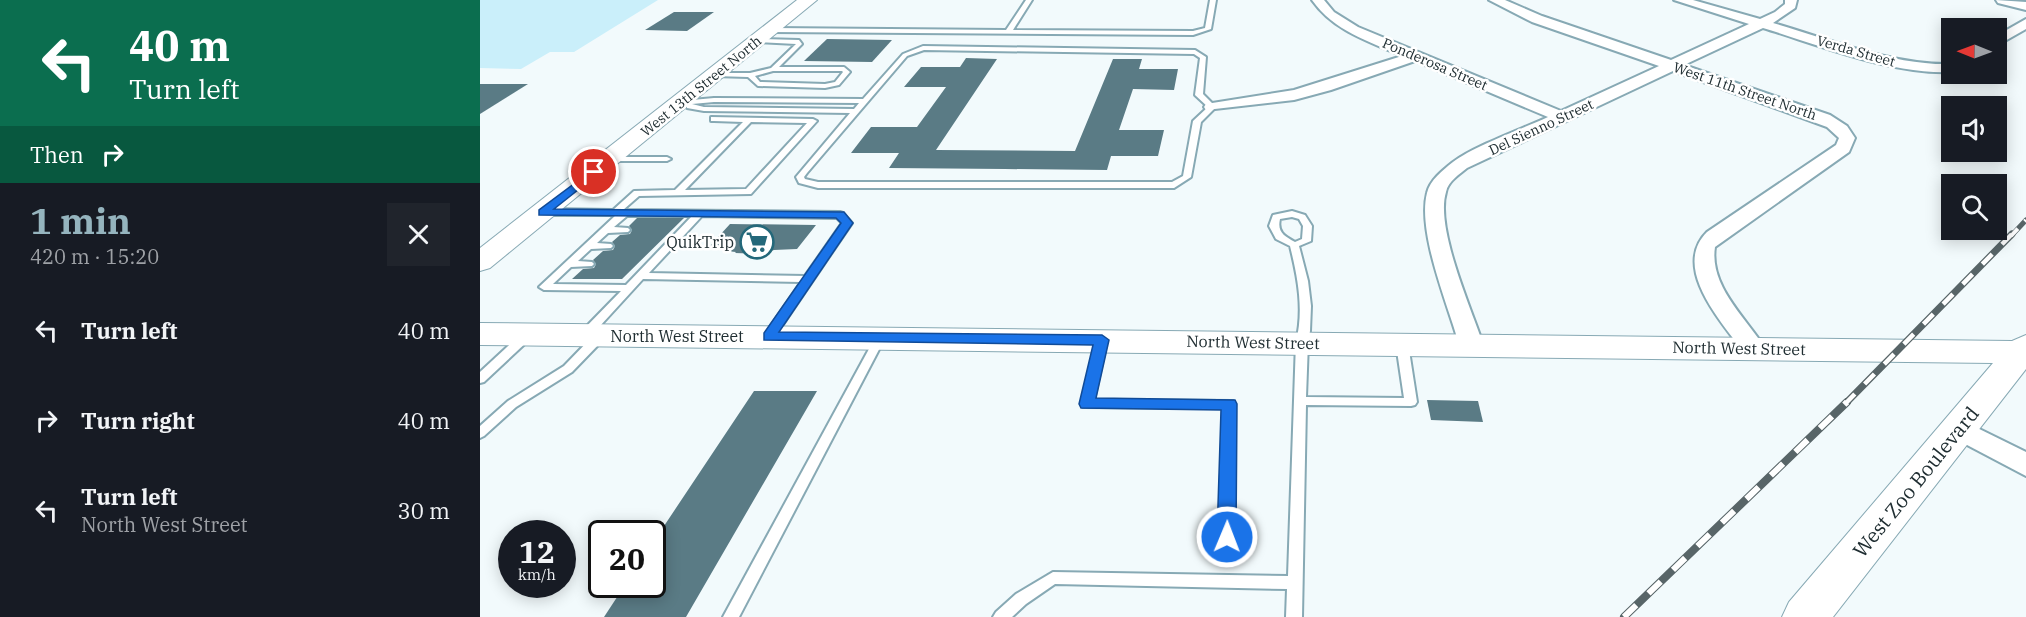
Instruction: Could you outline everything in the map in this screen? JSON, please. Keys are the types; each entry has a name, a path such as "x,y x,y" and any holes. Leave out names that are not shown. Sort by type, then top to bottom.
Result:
{"main road":[{"name":"West 13th Street North","path":"480,262 808,0"},
{"name":"North West Street","path":"480,334 2025,350"},
{"name":"West Zoo Boulevard","path":"1821,610 1959,429 2025,350"}],"street":[{"name":"Ponderosa Street","path":"1318,0 1321,6 1339,22 1561,117"},
{"name":"West 11th Street North","path":"1495,0 1537,20 1815,115 1832,122 1842,130 1846,138 1843,148 1714,236 1704,248 1703,263 1708,278 1753,348"},
{"name":"Verda Street","path":"1680,0 1897,63 1941,69"},
{"name":"Del Sienno Street","path":"1471,344 1438,232 1434,201 1437,189 1461,164 1761,24 1787,10 1791,0"},
{"path":"2002,0 2026,6"},
{"path":"2007,35 2026,23"},
{"path":"1212,107 1294,95 1326,87 1415,56"},
{"path":"1959,429 2026,465"}],"lane":[{"path":"1008,32 1029,0"},
{"path":"764,35 1200,32 1209,26 1213,0"},
{"path":"764,35 796,41 799,44 773,69"},
{"path":"922,48 1179,50 1195,52 1203,57 1199,95 1212,107 1197,121 1187,177 1174,185 818,185 802,181 800,177 803,172 862,101 905,54 922,48"},
{"path":"716,75 750,75 773,69 844,69 847,72 837,84 825,86 758,84 750,75"},
{"path":"681,103 714,100 862,101"},
{"path":"681,103 704,109 854,111"},
{"path":"629,288 544,287 606,230 637,193 748,192 813,121 714,119"},
{"path":"677,193 750,119"},
{"path":"611,159 667,159"},
{"path":"543,212 840,215 847,223 769,337"},
{"path":"480,433 512,404 568,369 629,288 699,214"},
{"path":"606,230 625,230"},
{"path":"671,231 683,231"},
{"path":"1294,245 1307,325 1302,342 1294,617"},
{"path":"589,246 608,246"},
{"path":"655,246 668,246"},
{"path":"570,264 589,264"},
{"path":"638,264 652,264"},
{"path":"640,276 808,279"},
{"path":"480,379 527,335"},
{"path":"731,617 880,338"},
{"path":"1102,340 1087,404 1229,404 1227,537"},
{"path":"1302,401 1411,402 1402,344"},
{"path":"1001,617 1021,599 1053,578 1295,583"}],"shaded area":[{"path":"480,0 658,0 574,52 550,52 521,69 480,68"}],"building":[{"path":"674,12 714,12 687,31 645,30"},
{"path":"827,39 892,40 872,62 804,61"},
{"path":"966,58 997,59 936,150 1075,151 1113,59 1142,59 1139,69 1178,69 1174,90 1133,89 1119,130 1164,130 1158,156 1111,156 1107,170 889,168 899,153 851,153 871,127 917,127 946,87 904,87 921,67 960,67"},
{"path":"480,84 528,84 480,114"},
{"path":"637,218 684,218 622,279 572,279 583,269 594,268 596,264 593,260 603,251 613,250 615,246 612,242 620,235 630,234 632,230 629,226"},
{"path":"730,224 816,225 797,249 774,250 762,254 735,253 726,251 728,249 708,248"},
{"path":"754,391 817,391 686,617 604,617 616,598 666,598 666,523"},
{"path":"1427,400 1478,401 1483,422 1431,420"}],"railway":[{"path":"2011,236 2026,220"},
{"path":"1846,403 2012,234"},
{"path":"1624,617 1846,403"}],"place":[{"name":"QuikTrip","path":"757,242"}],"route":[{"path":"594,172 543,212 840,215 847,223 769,337 1102,340 1087,404 1229,404 1227,537"}]}
